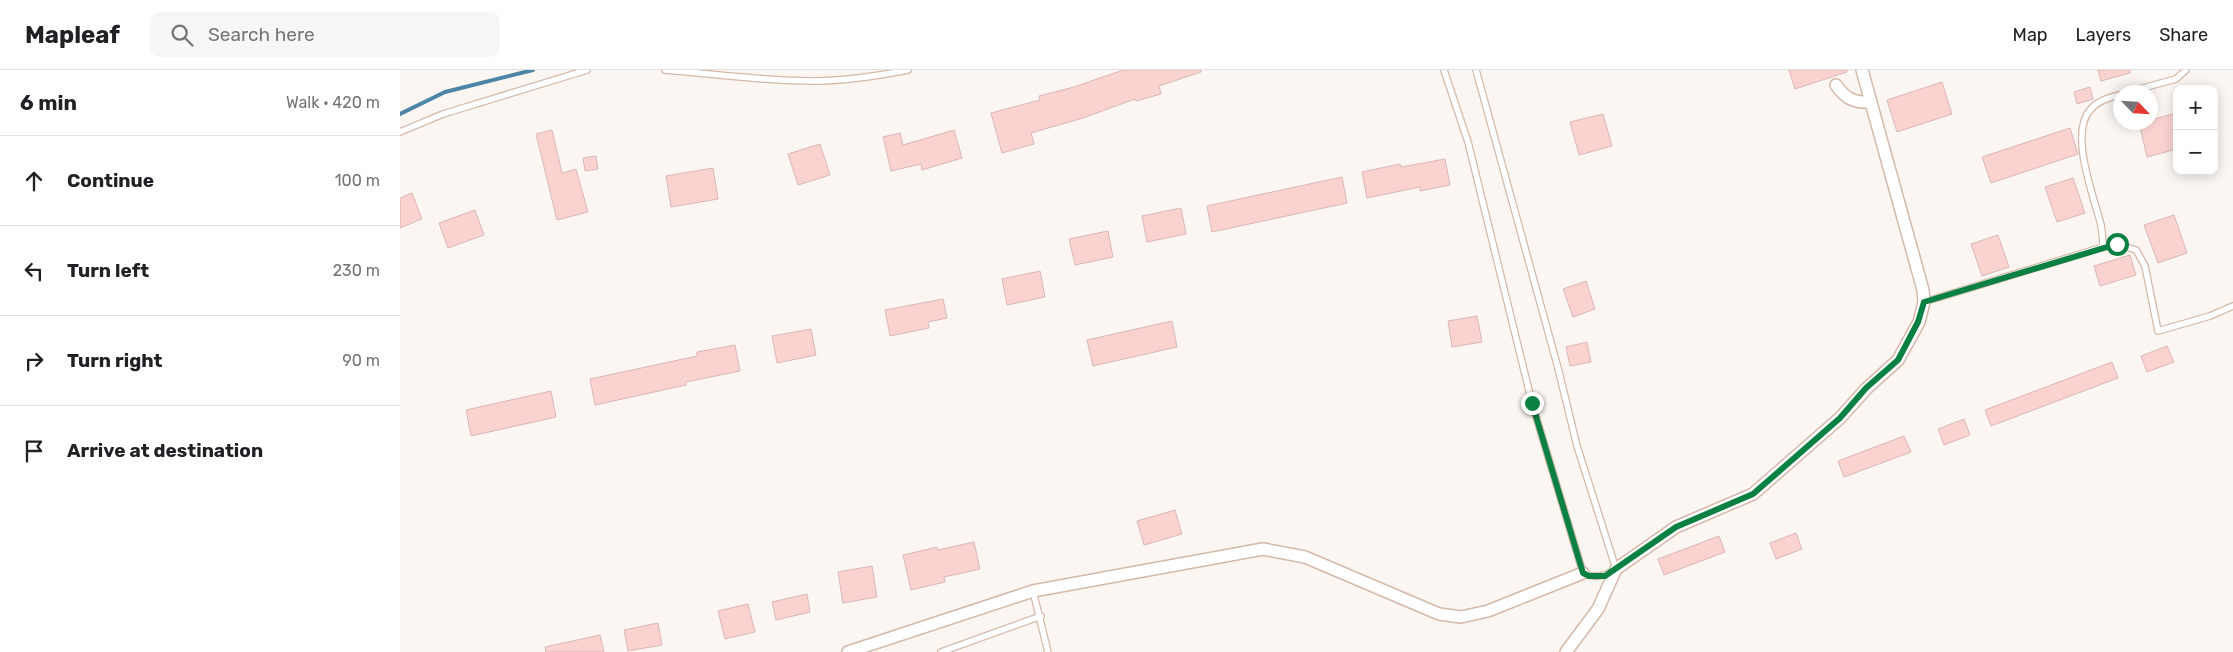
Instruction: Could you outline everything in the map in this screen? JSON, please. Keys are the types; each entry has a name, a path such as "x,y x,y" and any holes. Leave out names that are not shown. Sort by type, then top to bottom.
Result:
{"street":[{"path":"1566,652 1598,609 1616,569 1676,527 1753,494 1840,418 1866,388 1898,360 1918,322 1924,302 1923,290 1862,70"},
{"path":"1836,84 1844,96 1854,101 1871,102"},
{"path":"848,652 1033,591 1263,549 1305,557 1439,614 1460,617 1488,611 1583,573"}],"lane":[{"path":"400,132 443,114 587,70"},
{"path":"665,70 762,79 815,81 873,76 908,70"},
{"path":"1444,70 1468,142 1532,403 1583,573 1589,576 1605,576 1616,569 1577,446 1558,368 1476,70"},
{"path":"2154,85 2176,79 2186,70"},
{"path":"2103,247 2101,227 2082,143 2083,124 2090,110 2107,98 2113,96"},
{"path":"1924,302 2117,244 2136,250 2145,266 2158,331 2210,316 2233,306"},
{"path":"1033,591 1041,616 1048,652"},
{"path":"941,652 1041,616"}],"building":[{"path":"1123,70 1201,70 1201,72 1159,86 1161,94 1136,101 1135,99 1083,118 1031,133 1034,144 1002,153 991,113 1040,100 1039,96 1074,87"},
{"path":"1789,70 1847,70 1847,72 1795,89"},
{"path":"2098,70 2130,70 2130,73 2101,81"},
{"path":"1942,82 1952,114 1897,132 1887,100"},
{"path":"2090,87 2093,99 2077,104 2074,92"},
{"path":"1603,114 1612,146 1579,155 1570,122"},
{"path":"2173,114 2173,150 2147,157 2141,130 2158,130 2158,118"},
{"path":"2070,128 2078,154 1991,183 1982,157"},
{"path":"552,130 562,173 576,169 588,212 557,220 536,134"},
{"path":"954,130 962,158 922,170 921,164 891,171 883,137 900,133 903,145"},
{"path":"820,144 830,175 798,185 788,154"},
{"path":"596,156 598,169 585,171 583,158"},
{"path":"1445,159 1450,185 1420,191 1420,187 1367,198 1362,172 1400,164 1401,167"},
{"path":"713,168 718,199 671,207 666,176"},
{"path":"1342,177 1347,203 1212,232 1207,206"},
{"path":"2073,178 2085,213 2057,222 2045,187"},
{"path":"412,193 422,219 400,228 400,198"},
{"path":"1181,208 1186,234 1147,242 1142,216"},
{"path":"475,210 484,235 448,248 439,223"},
{"path":"2174,215 2187,253 2158,263 2144,225"},
{"path":"1108,231 1113,257 1075,265 1069,239"},
{"path":"1998,235 2009,267 1982,276 1971,244"},
{"path":"2130,255 2136,275 2100,286 2094,266"},
{"path":"1040,271 1045,297 1007,305 1002,279"},
{"path":"1586,281 1595,309 1573,317 1563,289"},
{"path":"943,299 947,318 928,322 929,328 890,336 885,310"},
{"path":"1477,316 1482,342 1452,347 1448,321"},
{"path":"1172,321 1177,347 1093,366 1087,340"},
{"path":"811,329 816,355 777,363 772,336"},
{"path":"1587,342 1591,362 1570,366 1566,347"},
{"path":"735,345 740,371 686,382 686,385 595,405 590,379 697,356 697,352"},
{"path":"2167,346 2174,362 2147,372 2141,356"},
{"path":"2112,362 2118,378 1991,426 1985,410"},
{"path":"551,391 556,417 471,436 466,410"},
{"path":"1964,419 1970,435 1944,445 1938,429"},
{"path":"1904,436 1911,452 1844,477 1838,461"},
{"path":"1175,510 1182,534 1144,545 1137,521"},
{"path":"1796,533 1802,549 1776,559 1770,543"},
{"path":"1719,536 1725,552 1664,575 1658,559"},
{"path":"974,542 980,569 944,577 945,582 911,590 903,555 937,547 938,550"},
{"path":"872,566 877,597 843,603 838,572"},
{"path":"807,594 810,612 776,620 772,602"},
{"path":"748,604 755,632 725,639 718,611"},
{"path":"658,623 662,645 628,651 624,630"},
{"path":"600,635 604,652 546,652 545,647"}],"waterway":[{"path":"400,114 445,92 533,70"}],"route":[{"path":"1532,403 1583,573 1589,576 1605,576 1676,527 1753,494 1840,418 1866,388 1898,360 1918,322 1924,302 2117,244"}]}
